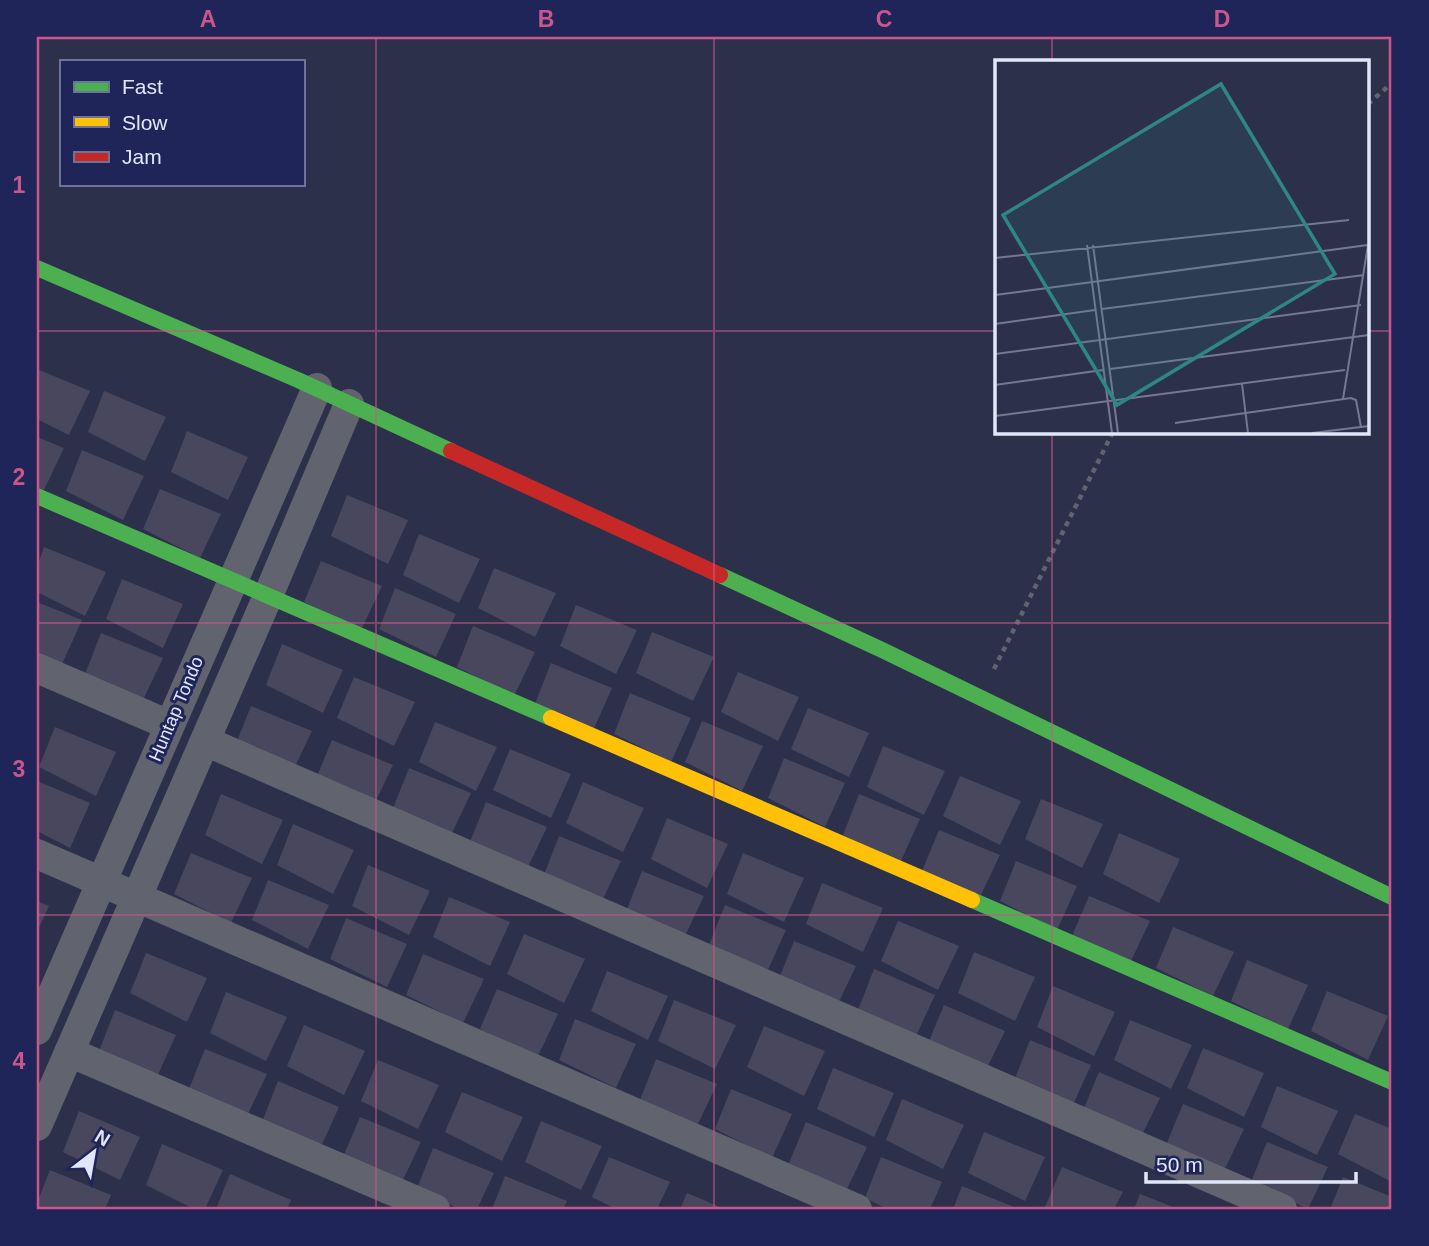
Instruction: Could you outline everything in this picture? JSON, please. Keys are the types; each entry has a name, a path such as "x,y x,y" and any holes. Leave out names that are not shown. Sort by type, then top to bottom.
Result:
{"street":[{"path":"37,268 317,388 868,643 1392,897"},
{"name":"Huntap Tondo","path":"37,1030 317,388"},
{"path":"37,1126 349,404"},
{"path":"37,496 1392,1082"},
{"path":"37,668 169,725"},
{"path":"205,741 1282,1209"},
{"path":"37,853 857,1209"},
{"path":"69,1052 435,1209"}],"path":[{"path":"1370,102 1392,83"},
{"path":"980,697 1113,434"}],"building":[{"path":"37,369 90,391 69,435 37,419"},
{"path":"104,391 166,417 145,461 88,432"},
{"path":"187,431 248,457 228,500 171,472"},
{"path":"37,437 64,448 43,492 37,489"},
{"path":"82,450 144,476 123,520 66,491"},
{"path":"160,489 221,514 200,558 143,529"},
{"path":"347,495 408,520 388,564 331,536"},
{"path":"419,534 480,559 459,603 403,575"},
{"path":"44,547 106,572 85,616 37,592 37,567"},
{"path":"321,561 382,586 361,630 304,602"},
{"path":"494,568 556,593 535,637 478,608"},
{"path":"122,579 183,604 163,648 106,619"},
{"path":"395,588 456,614 436,657 379,629"},
{"path":"37,602 82,620 62,664 37,652"},
{"path":"576,605 637,630 616,674 560,646"},
{"path":"473,626 535,652 514,696 457,667"},
{"path":"652,632 714,657 693,701 636,673"},
{"path":"101,633 163,658 142,702 85,674"},
{"path":"282,644 343,670 323,713 266,685"},
{"path":"551,663 612,688 592,733 535,704"},
{"path":"738,672 799,697 778,741 721,712"},
{"path":"354,677 415,702 394,746 337,718"},
{"path":"630,693 691,718 671,762 614,734"},
{"path":"251,706 312,731 291,775 235,746"},
{"path":"808,708 869,733 849,777 791,749"},
{"path":"702,721 763,746 742,791 685,762"},
{"path":"435,722 497,747 476,791 419,762"},
{"path":"55,727 116,752 96,796 39,767"},
{"path":"332,740 393,765 372,809 315,781"},
{"path":"883,746 945,771 924,815 867,787"},
{"path":"510,749 571,774 551,818 493,790"},
{"path":"784,758 845,783 825,827 768,798"},
{"path":"409,768 471,793 450,837 393,808"},
{"path":"960,776 1021,801 1000,845 943,816"},
{"path":"37,781 90,803 70,848 37,831"},
{"path":"583,782 644,808 623,852 566,823"},
{"path":"221,794 283,820 262,864 205,835"},
{"path":"859,794 920,819 900,863 843,835"},
{"path":"1041,799 1103,824 1082,868 1025,839"},
{"path":"486,802 547,827 526,871 470,842"},
{"path":"667,818 728,844 707,888 651,859"},
{"path":"293,824 354,850 333,894 277,865"},
{"path":"939,830 1000,855 979,899 922,871"},
{"path":"1119,833 1180,859 1159,903 1103,874"},
{"path":"559,836 621,861 600,905 543,877"},
{"path":"191,853 252,878 231,923 174,894"},
{"path":"743,853 804,878 784,922 727,894"},
{"path":"1016,861 1077,886 1057,930 1000,901"},
{"path":"368,865 430,891 409,935 352,906"},
{"path":"642,871 704,896 683,940 626,912"},
{"path":"268,880 329,905 308,949 252,920"},
{"path":"822,883 883,908 863,952 806,924"},
{"path":"1089,896 1150,921 1129,965 1072,936"},
{"path":"449,897 510,922 490,966 433,937"},
{"path":"37,901 49,906 37,932"},
{"path":"725,905 786,930 766,974 709,945"},
{"path":"346,918 407,944 387,987 330,959"},
{"path":"898,921 959,946 938,990 881,961"},
{"path":"1173,927 1234,952 1213,996 1156,968"},
{"path":"524,934 585,959 564,1003 507,974"},
{"path":"794,941 856,966 835,1010 778,981"},
{"path":"974,952 1035,977 1015,1021 958,993"},
{"path":"146,953 207,978 187,1022 130,993"},
{"path":"423,954 484,979 463,1023 406,995"},
{"path":"1247,960 1308,985 1288,1029 1231,1001"},
{"path":"874,969 935,995 915,1038 858,1010"},
{"path":"607,971 668,996 648,1040 591,1011"},
{"path":"1053,986 1115,1012 1094,1056 1037,1027"},
{"path":"497,989 558,1014 537,1058 480,1029"},
{"path":"1327,991 1388,1016 1368,1060 1311,1031"},
{"path":"226,992 287,1017 266,1061 210,1033"},
{"path":"674,1000 736,1025 715,1069 658,1041"},
{"path":"944,1005 1005,1031 984,1074 927,1046"},
{"path":"115,1010 176,1035 156,1079 99,1051"},
{"path":"575,1019 636,1044 616,1088 559,1060"},
{"path":"1130,1020 1192,1045 1171,1089 1114,1060"},
{"path":"304,1025 365,1051 344,1095 287,1066"},
{"path":"764,1026 825,1051 804,1096 747,1067"},
{"path":"1030,1040 1091,1065 1071,1109 1014,1081"},
{"path":"1203,1048 1264,1073 1244,1117 1187,1088"},
{"path":"205,1049 267,1074 246,1118 189,1089"},
{"path":"656,1059 717,1084 696,1128 640,1100"},
{"path":"378,1060 439,1085 418,1129 361,1101"},
{"path":"833,1068 894,1093 874,1137 817,1109"},
{"path":"1099,1072 1160,1098 1139,1141 1082,1113"},
{"path":"278,1081 339,1107 319,1151 262,1122"},
{"path":"1277,1086 1338,1111 1317,1155 1261,1127"},
{"path":"731,1089 792,1114 772,1158 715,1129"},
{"path":"462,1092 523,1117 502,1161 445,1132"},
{"path":"902,1099 964,1125 943,1169 886,1140"},
{"path":"1183,1104 1244,1129 1223,1173 1166,1145"},
{"path":"79,1111 140,1137 120,1180 63,1152"},
{"path":"1355,1114 1392,1129 1392,1182 1338,1154"},
{"path":"360,1117 421,1142 400,1186 343,1157"},
{"path":"541,1121 602,1146 581,1190 525,1162"},
{"path":"806,1122 867,1147 846,1191 789,1163"},
{"path":"984,1132 1045,1157 1025,1201 968,1173"},
{"path":"1267,1142 1328,1167 1308,1209 1251,1182"},
{"path":"162,1144 223,1170 205,1209 194,1209 146,1185"},
{"path":"433,1148 494,1173 477,1209 459,1209 417,1188"},
{"path":"609,1157 670,1182 657,1209 616,1209 592,1197"},
{"path":"881,1157 942,1182 930,1209 887,1209 865,1198"},
{"path":"1062,1167 1123,1192 1114,1209 1045,1207"},
{"path":"50,1170 111,1195 105,1209 37,1209"},
{"path":"230,1174 291,1200 287,1209 216,1209"},
{"path":"505,1176 567,1201 563,1209 492,1209"},
{"path":"1343,1177 1392,1197 1392,1209 1330,1209"},
{"path":"962,1186 1019,1209 953,1209"},
{"path":"687,1193 725,1209 680,1209"},
{"path":"1140,1194 1178,1209 1134,1209"}],"traffic: fast":[{"path":"37,268 298,380 451,451"},
{"path":"37,496 551,718"},
{"path":"720,575 880,649 1392,897"},
{"path":"972,900 1392,1082"}],"traffic: slow":[{"path":"551,718 972,900"}],"traffic: jam":[{"path":"451,451 720,575"}]}
